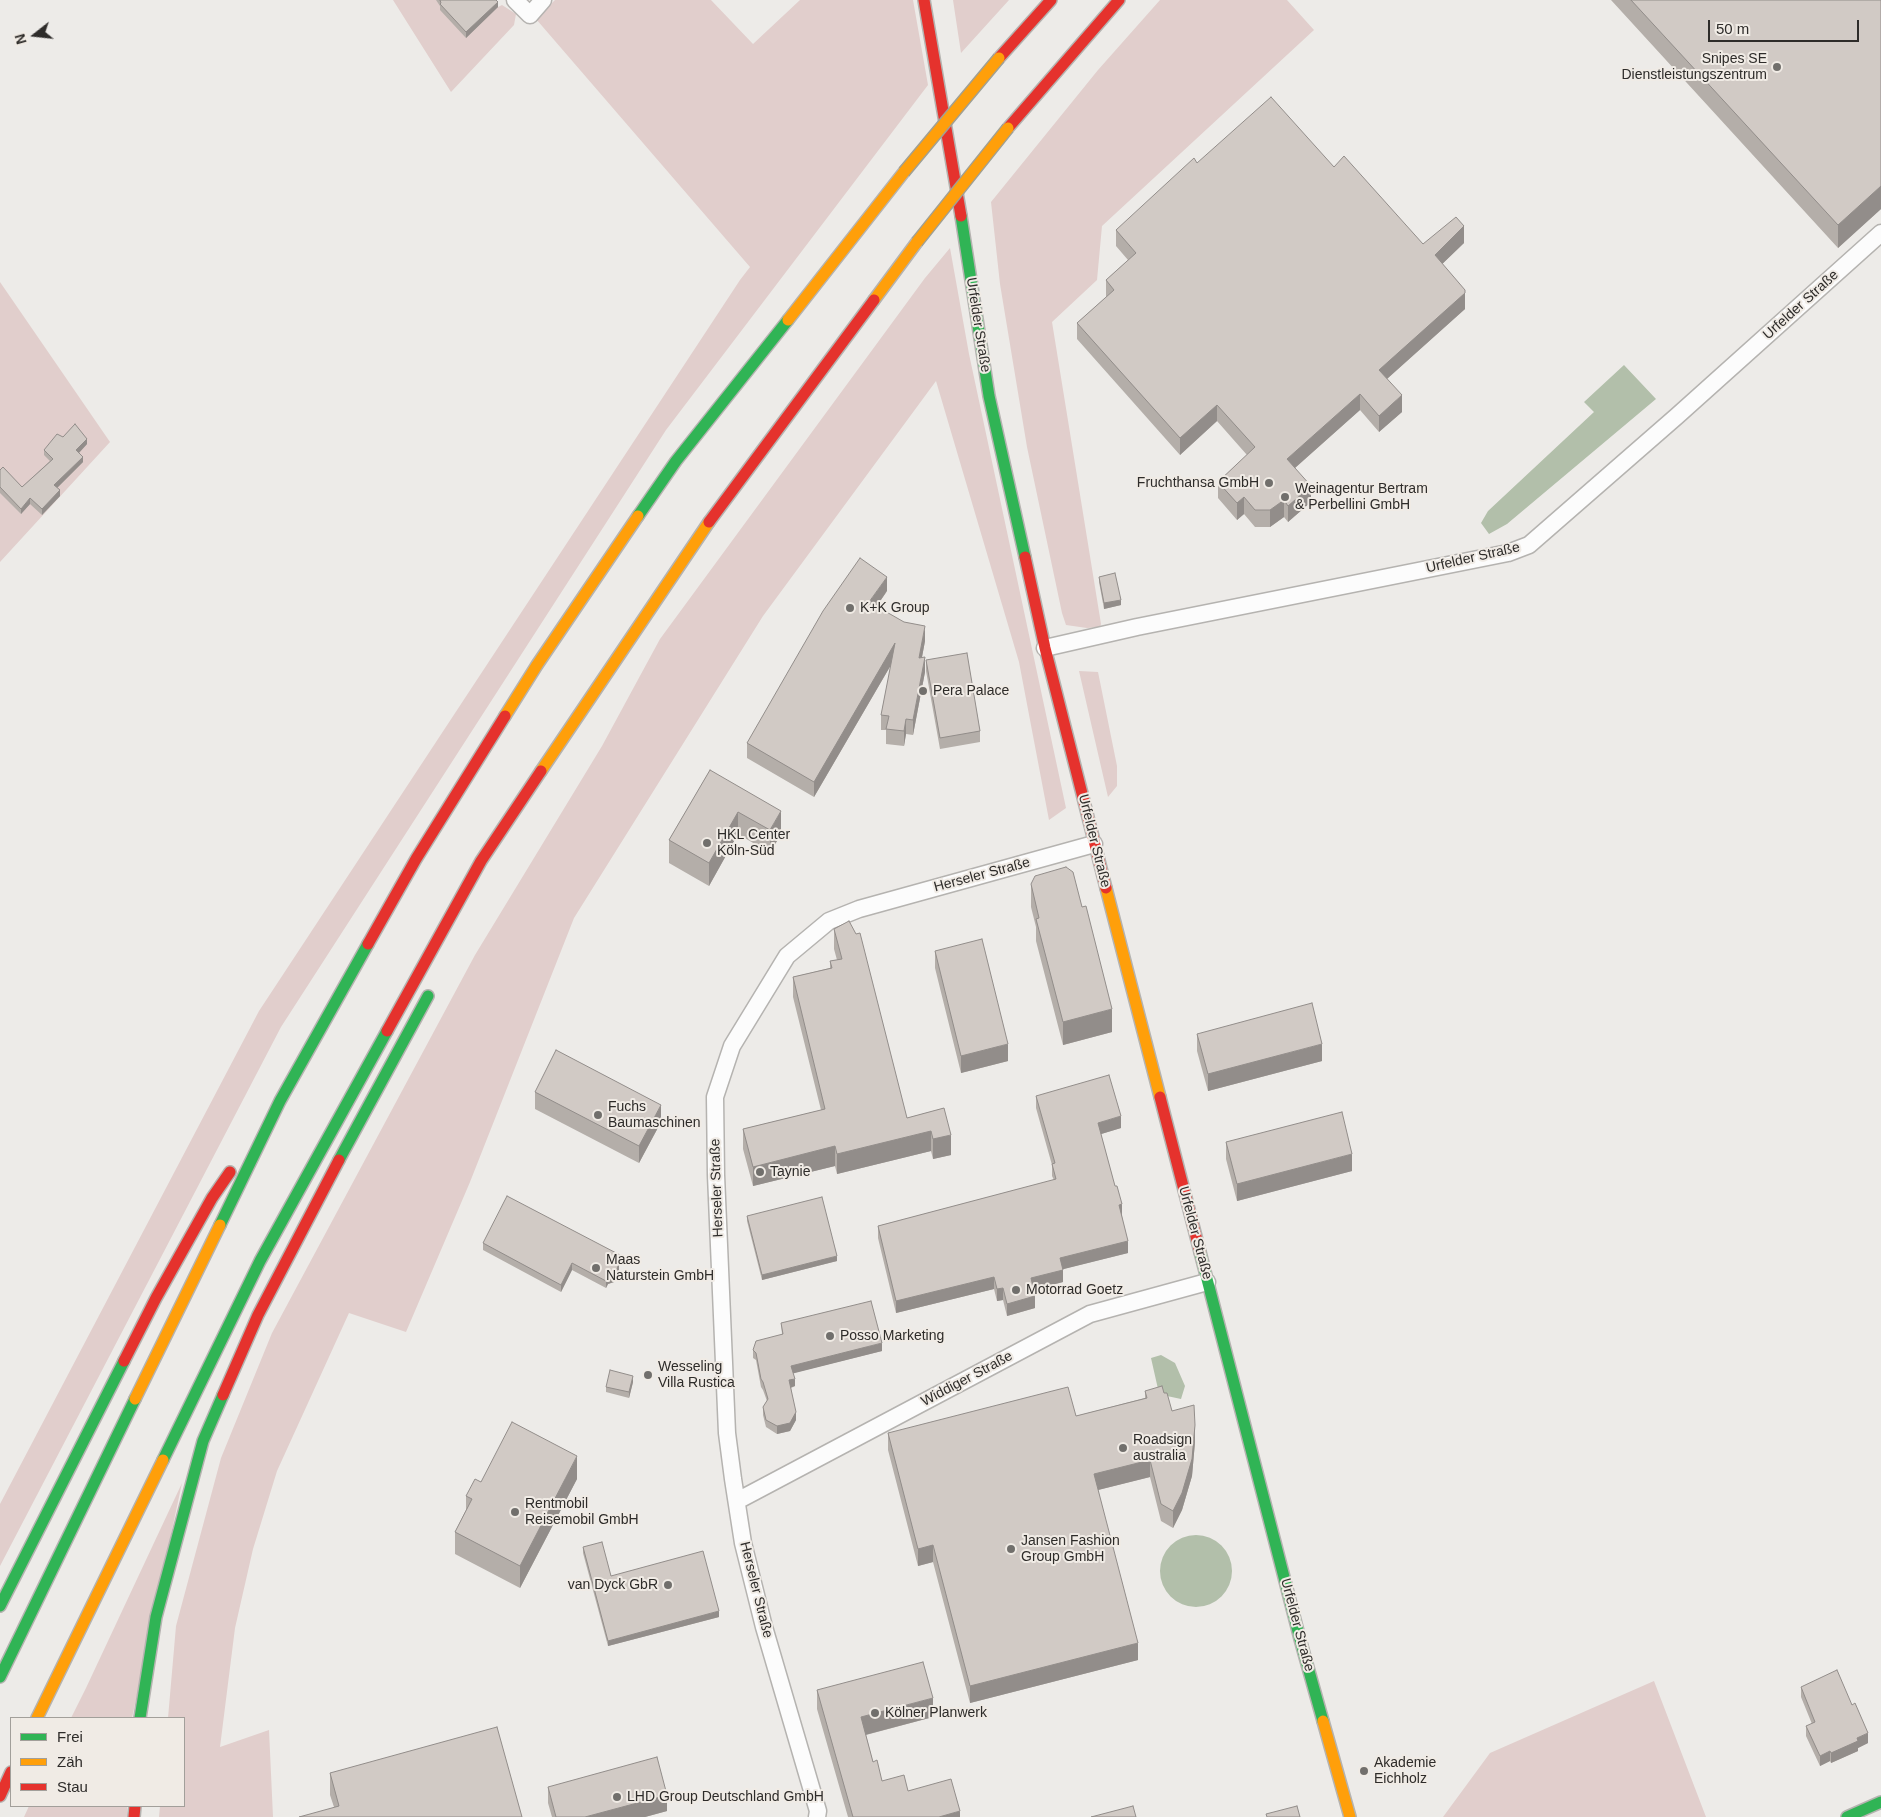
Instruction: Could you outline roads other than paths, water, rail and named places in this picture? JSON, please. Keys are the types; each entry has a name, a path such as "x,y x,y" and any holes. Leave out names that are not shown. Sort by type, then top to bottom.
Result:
{"main road":[{"name":"Urfelder Straße","path":"924,0 964,231 989,396 1045,648 1300,1640 1350,1817"},
{"path":"0,1677 280,1101 416,859 537,666 676,461 904,172 999,58 1051,0"},
{"path":"37,1717 260,1261 481,861 589,697 715,513 917,242 1008,128 1119,0"},
{"path":"468,908 481,861"},
{"path":"140,1717 156,1617 204,1441 258,1315 432,988"},
{"path":"0,1606 156,1298 212,1198 280,1101"},
{"path":"0,1796 10,1774"},
{"path":"1847,1817 1881,1802"}],"street":[{"path":"515,0 530,14 543,0"},
{"name":"Urfelder Straße","path":"1045,648 1137,627 1508,553 1529,545 1677,416 1881,233"},
{"name":"Herseler Straße","path":"817,1817 818,1811 764,1627 743,1543 736,1501 727,1433 716,1175 715,1097 732,1046 787,956 829,921 859,909 1094,844"},
{"name":"Widdiger Straße","path":"736,1501 1090,1314 1207,1282"}],"place":[{"name":"Snipes SE Dienstleistungszentrum","path":"1777,67"},
{"name":"Fruchthansa GmbH","path":"1269,483"},
{"name":"Weinagentur Bertram & Perbellini GmbH","path":"1285,497"},
{"name":"K+K Group","path":"850,608"},
{"name":"Pera Palace","path":"923,691"},
{"name":"HKL Center Köln-Süd","path":"707,843"},
{"name":"Fuchs Baumaschinen","path":"598,1115"},
{"name":"Taynie","path":"760,1172"},
{"name":"Maas Naturstein GmbH","path":"596,1268"},
{"name":"Motorrad Goetz","path":"1016,1290"},
{"name":"Posso Marketing","path":"830,1336"},
{"name":"Wesseling Villa Rustica","path":"648,1375"},
{"name":"Roadsign australia","path":"1123,1448"},
{"name":"Rentmobil Reisemobil GmbH","path":"515,1512"},
{"name":"Jansen Fashion Group GmbH","path":"1011,1549"},
{"name":"van Dyck GbR","path":"668,1585"},
{"name":"Kölner Planwerk","path":"875,1713"},
{"name":"Akademie Eichholz","path":"1364,1771"},
{"name":"LHD Group Deutschland GmbH","path":"617,1797"}]}
